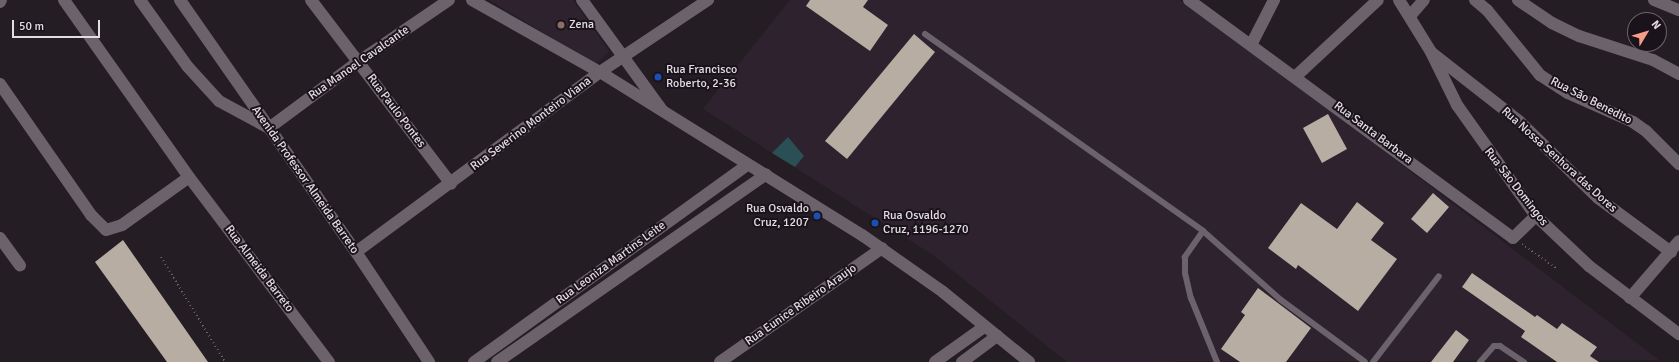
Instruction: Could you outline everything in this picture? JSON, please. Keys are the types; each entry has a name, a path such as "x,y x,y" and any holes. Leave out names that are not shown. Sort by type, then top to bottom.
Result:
{"street":[{"name":"Rua Almeida Barreto","path":"64,0 189,177 329,362"},
{"path":"140,0 188,68 219,101 269,128"},
{"name":"Avenida Professor Almeida Barreto","path":"180,0 356,252 429,362"},
{"name":"Rua Paulo Pontes","path":"311,0 451,184"},
{"name":"Rua Manoel Cavalcante","path":"269,128 358,62 449,0"},
{"path":"472,0 600,72 747,165 766,174 882,248 943,292 984,327 1029,362"},
{"path":"582,0 622,57 665,114"},
{"name":"Rua Severino Monteiro Viana","path":"356,252 451,184 600,72 708,0"},
{"name":"Rua Santa Barbara","path":"1189,0 1296,77 1513,238"},
{"path":"1251,45 1274,0"},
{"path":"1296,77 1378,0"},
{"name":"Rua São Domingos","path":"1399,0 1431,52 1457,105 1536,216 1589,266 1679,334"},
{"path":"1410,16 1424,0"},
{"name":"Rua São Benedito","path":"1475,0 1487,10 1540,75 1568,93 1633,122 1646,131 1679,164"},
{"path":"1518,0 1552,23 1579,36 1653,60 1679,74"},
{"path":"1654,0 1679,10"},
{"name":"Rua Nossa Senhora das Dores","path":"1431,52 1519,121 1598,198 1676,246"},
{"path":"0,84 91,215 99,226 106,230 113,229 189,177"},
{"name":"Rua Leoniza Martins Leite","path":"474,362 747,165"},
{"name":"Rua Leoniza Martins Leite","path":"497,362 766,174"},
{"path":"1513,238 1536,216"},
{"path":"0,238 20,266"},
{"path":"1630,298 1676,246"},
{"name":"Rua Eunice Ribeiro Araujo","path":"720,362 882,248"},
{"path":"935,362 984,327"},
{"path":"962,362 997,336"}],"lane":[{"path":"925,34 1203,231 1286,304 1365,362"},
{"path":"1203,231 1185,257 1185,273 1195,311 1216,362"},
{"path":"1373,362 1439,276"},
{"path":"1480,362 1494,346 1500,346 1524,362"}],"path":[{"path":"1513,238 1556,268"},
{"path":"161,257 225,362"}],"shaded area":[{"name":"Zena","path":"489,0 573,0 609,51 596,65"},
{"path":"790,0 1180,0 1224,30 1659,360 1067,362 933,255 703,109"}],"water":[{"path":"788,137 804,156 795,167 772,153"}],"building":[{"path":"810,0 868,0 863,7 888,25 870,51 806,6"},
{"path":"914,34 935,52 847,159 825,141"},
{"path":"1328,114 1347,149 1322,163 1303,128"},
{"path":"1433,193 1449,207 1427,233 1411,219"},
{"path":"1357,202 1384,223 1371,240 1397,259 1358,311 1298,265 1296,269 1268,248 1301,203 1337,229"},
{"path":"123,240 208,362 167,362 95,262"},
{"path":"1472,273 1535,317 1537,315 1557,329 1562,323 1597,347 1590,356 1599,362 1557,362 1521,337 1525,331 1462,287"},
{"path":"1258,288 1311,328 1286,362 1240,362 1221,349 1245,315 1241,312"},
{"path":"1456,330 1469,340 1453,362 1431,362"}],"place":[{"name":"Zena","path":"561,25"},
{"name":"Rua Francisco Roberto, 2-36","path":"658,77"},
{"name":"Rua Osvaldo Cruz, 1207","path":"817,216"},
{"name":"Rua Osvaldo Cruz, 1196-1270","path":"875,223"}]}
